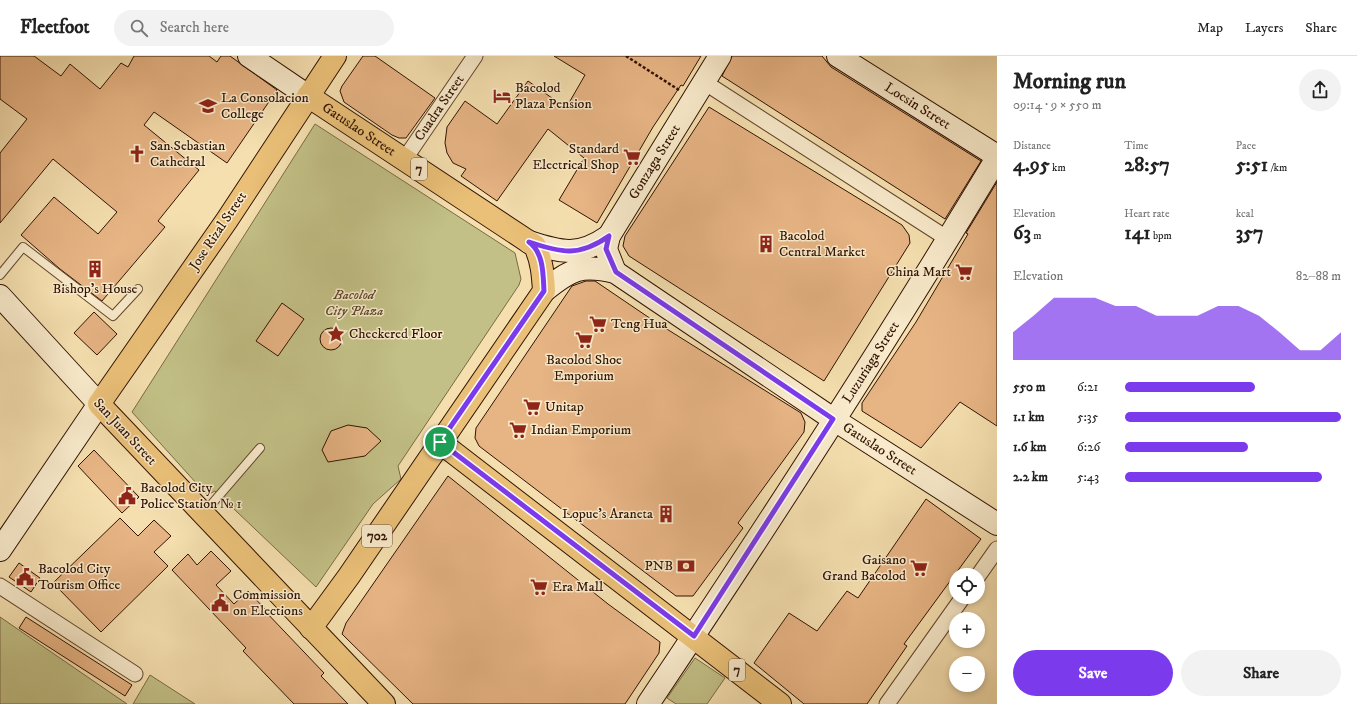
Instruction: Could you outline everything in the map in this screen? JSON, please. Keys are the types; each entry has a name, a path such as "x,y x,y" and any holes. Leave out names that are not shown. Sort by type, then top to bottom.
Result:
{"main road":[{"name":"Jose Rizal Street","path":"98,404 227,220 335,56"},
{"name":"Gatuslao Street","path":"308,96 535,246 539,254 542,268 544,291"},
{"path":"440,442 544,291"},
{"name":"San Juan Street","path":"98,404 384,704"},
{"name":"702","path":"311,628 349,576 440,442"},
{"name":"7","path":"440,442 694,636 780,704"}],"street":[{"name":"Gatuslao Street","path":"249,56 308,96"},
{"name":"Cuadra Street","path":"404,160 475,56"},
{"name":"Gonzaga Street","path":"609,236 720,56"},
{"name":"Locsin Street","path":"838,56 997,157"},
{"path":"698,90 948,239"},
{"name":"Luzuriaga Street","path":"648,704 694,636 948,239 997,157"},
{"name":"Gatuslao Street","path":"529,242 556,250 575,252 594,246 609,236"},
{"path":"609,236 606,249 616,272"},
{"name":"Gatuslao Street","path":"544,291 561,277 586,268 616,272 833,419 997,524"},
{"name":"San Juan Street","path":"0,296 98,404"},
{"path":"0,550 98,404"},
{"path":"984,568 997,549"},
{"path":"0,586 135,674"},
{"path":"887,704 959,604"}],"lane":[{"path":"0,275 23,246 113,316 138,289"},
{"path":"203,514 260,448"}],"path":[{"path":"626,56 698,90"}],"green space":[{"name":"Bacolod City Plaza","path":"315,124 515,253 521,279 519,285 398,466 401,479 373,504 316,587 215,491 207,495 132,412"},
{"path":"0,617 127,704 0,704"},
{"path":"695,658 725,678 707,704 676,704 667,698"},
{"path":"150,675 195,704 133,704"}],"building":[{"path":"0,56 34,56 61,76 70,64 100,89 121,63 128,67 134,56 209,56 217,62 221,56 230,56 277,90 227,163 154,112 144,125 199,170 158,221 165,227 102,301 60,269 21,235 54,197 98,234 117,212 53,159 0,223 0,153 27,119 0,99"},
{"path":"363,56 375,56 435,98 406,138 399,138 392,135 344,102 340,91 342,86"},
{"path":"554,56 701,56 683,86 681,85 653,127 597,223 559,200 584,158 548,129 497,201 461,176 466,169 453,163 447,153 445,143 447,127 465,101 497,124 528,81 566,108 585,75"},
{"path":"732,56 822,56 831,67 981,161 945,219 722,76"},
{"name":"Bacolod Central Market","path":"709,107 902,225 909,235 910,243 824,381 629,256 623,246 625,236"},
{"path":"997,182 997,426 960,402 921,448 862,411 862,403 916,322 968,234 966,233"},
{"path":"586,281 595,281 654,321 801,413 805,422 804,432 738,523 743,528 693,596 676,596 479,446 475,438 476,428 572,286"},
{"path":"282,303 304,319 278,356 256,341"},
{"path":"94,312 117,334 97,355 74,333"},
{"path":"331,328 339,331 342,339 339,347 331,350 323,347 320,339 323,331"},
{"path":"348,425 367,428 381,441 365,456 328,462 322,450 331,431"},
{"path":"94,450 139,497 122,513 78,466"},
{"path":"448,476 608,604 660,642 659,653 625,704 413,704 342,634 346,623"},
{"path":"926,499 981,539 960,568 949,568 949,583 904,644 907,646 867,704 804,704 754,663 789,613 817,631 847,591 858,598"},
{"path":"120,518 138,536 154,520 171,536 154,552 168,566 101,632 53,583"},
{"path":"211,551 231,571 216,585 234,604 248,591 324,673 321,676 348,704 294,704 243,651 246,648 172,570 188,554 197,565"},
{"name":"Bacolod City Tourism Office","path":"19,563 40,578 31,592 9,577"},
{"path":"26,617 132,685 125,696 19,628"}],"place":[{"name":"Bacolod Plaza Pension","path":"502,96"},
{"name":"La Consolacion College","path":"208,106"},
{"name":"San Sebastian Cathedral","path":"137,154"},
{"name":"Standard Electrical Shop","path":"632,157"},
{"name":"Bacolod Central Market","path":"766,244"},
{"name":"Bishop's House","path":"95,269"},
{"name":"China Mart","path":"964,272"},
{"name":"Teng Hua","path":"598,324"},
{"name":"Checkered Floor","path":"336,334"},
{"name":"Bacolod Shoe Emporium","path":"584,340"},
{"name":"Unitap","path":"532,407"},
{"name":"Indian Emporium","path":"518,430"},
{"name":"Bacolod City Police Station № 1","path":"127,496"},
{"name":"Lopue's Araneta","path":"666,514"},
{"name":"PNB","path":"686,566"},
{"name":"Gaisano Grand Bacolod","path":"919,568"},
{"name":"Bacolod City Tourism Office","path":"25,577"},
{"name":"Era Mall","path":"539,587"},
{"name":"Commission on Elections","path":"220,603"}],"route":[{"path":"609,236 606,249 616,272 833,419 694,636 656,609 440,442 544,291 539,254 535,246 529,242 556,250 575,252 594,246 609,236"}]}
